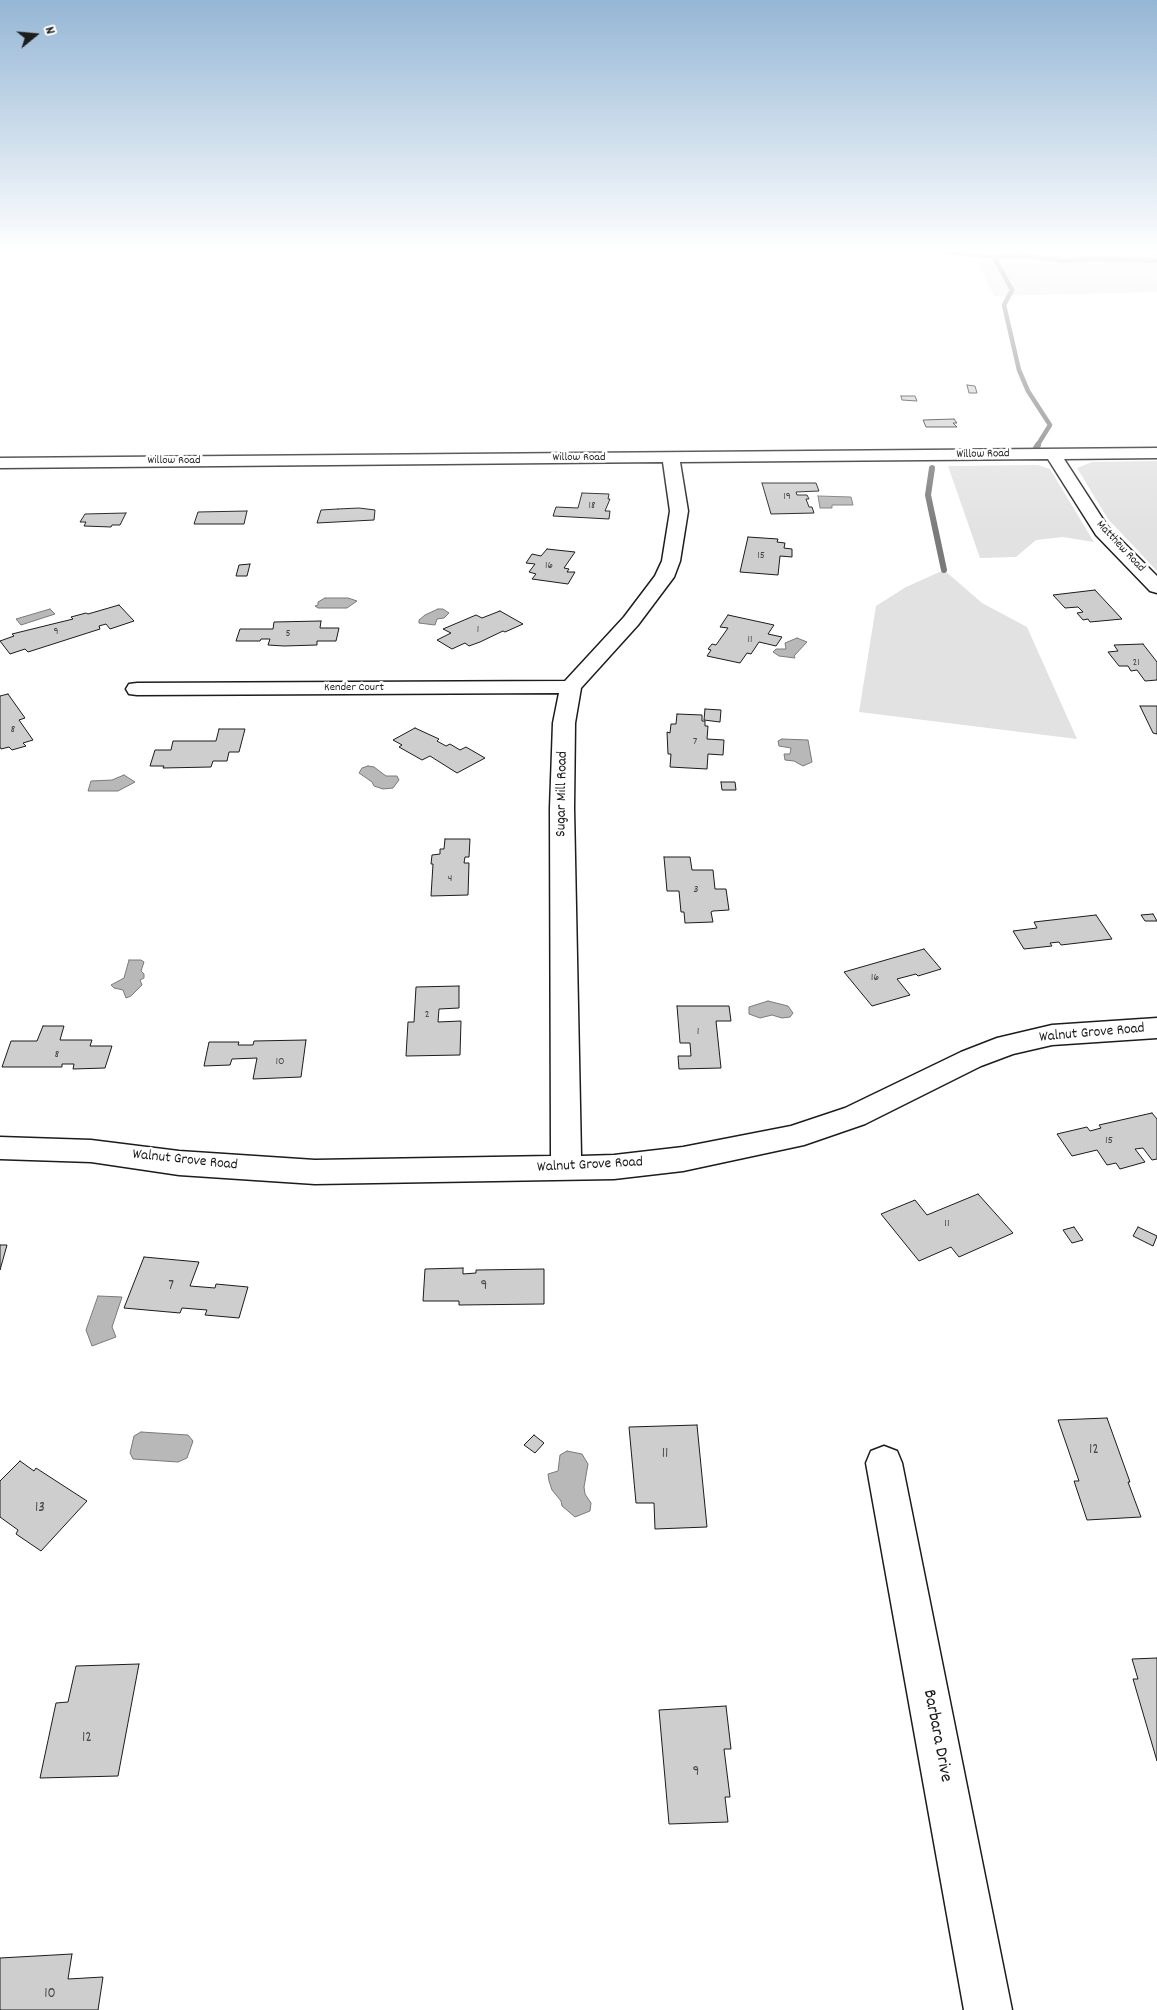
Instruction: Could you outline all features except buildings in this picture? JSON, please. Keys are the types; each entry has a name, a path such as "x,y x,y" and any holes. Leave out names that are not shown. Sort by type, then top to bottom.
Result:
{"street":[{"name":"Willow Road","path":"0,463 1157,453"},
{"name":"Matthew Road","path":"1053,454 1102,531 1157,587"},
{"name":"Sugar Mill Road","path":"566,1168 562,808 564,723 571,687 587,667 631,621 664,577 671,561 679,511 671,458"},
{"name":"Kender Court","path":"138,689 571,687"},
{"name":"Walnut Grove Road","path":"0,1148 91,1151 179,1162 315,1172 614,1167 683,1159 794,1137 855,1116 971,1059 1007,1045 1052,1035 1157,1028"},
{"name":"Barbara Drive","path":"884,1462 988,2010"}],"shaded area":[{"path":"1157,461 1157,571 1108,519 1077,468 1092,462"},
{"path":"1038,465 1050,469 1094,542 1063,537 1036,540 1016,557 980,558 948,466"},
{"path":"818,496 851,497 853,505 832,505 832,508 820,508"},
{"path":"944,570 982,603 1027,627 1077,739 859,712 876,606 906,587"},
{"path":"325,598 348,598 357,601 347,608 318,608 315,606"},
{"path":"50,609 55,614 21,625 16,619"},
{"path":"438,609 443,609 449,613 444,618 437,619 435,625 419,623 419,620 425,615"},
{"path":"797,638 807,642 794,656 795,658 779,656 773,652 776,649 786,649 785,643"},
{"path":"782,739 808,740 812,762 803,766 794,761 785,760 784,754 790,754 791,748 779,746 778,741"},
{"path":"374,767 386,776 397,776 399,780 393,788 383,789 374,786 372,782 359,773 362,768"},
{"path":"124,775 135,782 118,791 88,791 91,781 112,780"},
{"path":"129,960 141,960 144,962 141,971 144,974 144,978 140,980 142,985 131,996 126,998 123,990 114,988 111,985 124,978"},
{"path":"768,1001 788,1006 793,1013 790,1017 782,1018 772,1015 760,1018 749,1014 749,1007"},
{"path":"98,1296 122,1297 112,1327 116,1337 92,1346 86,1330"},
{"path":"141,1432 188,1435 193,1441 187,1458 178,1462 133,1459 130,1453 134,1436"},
{"path":"567,1451 582,1454 588,1464 584,1487 585,1494 591,1503 590,1511 575,1517 562,1506 561,1501 552,1490 548,1474 558,1471 560,1455"}],"waterway":[{"path":"1013,345 1019,370 1028,391 1050,425 1037,446"},
{"path":"932,468 928,495 944,570"}]}
